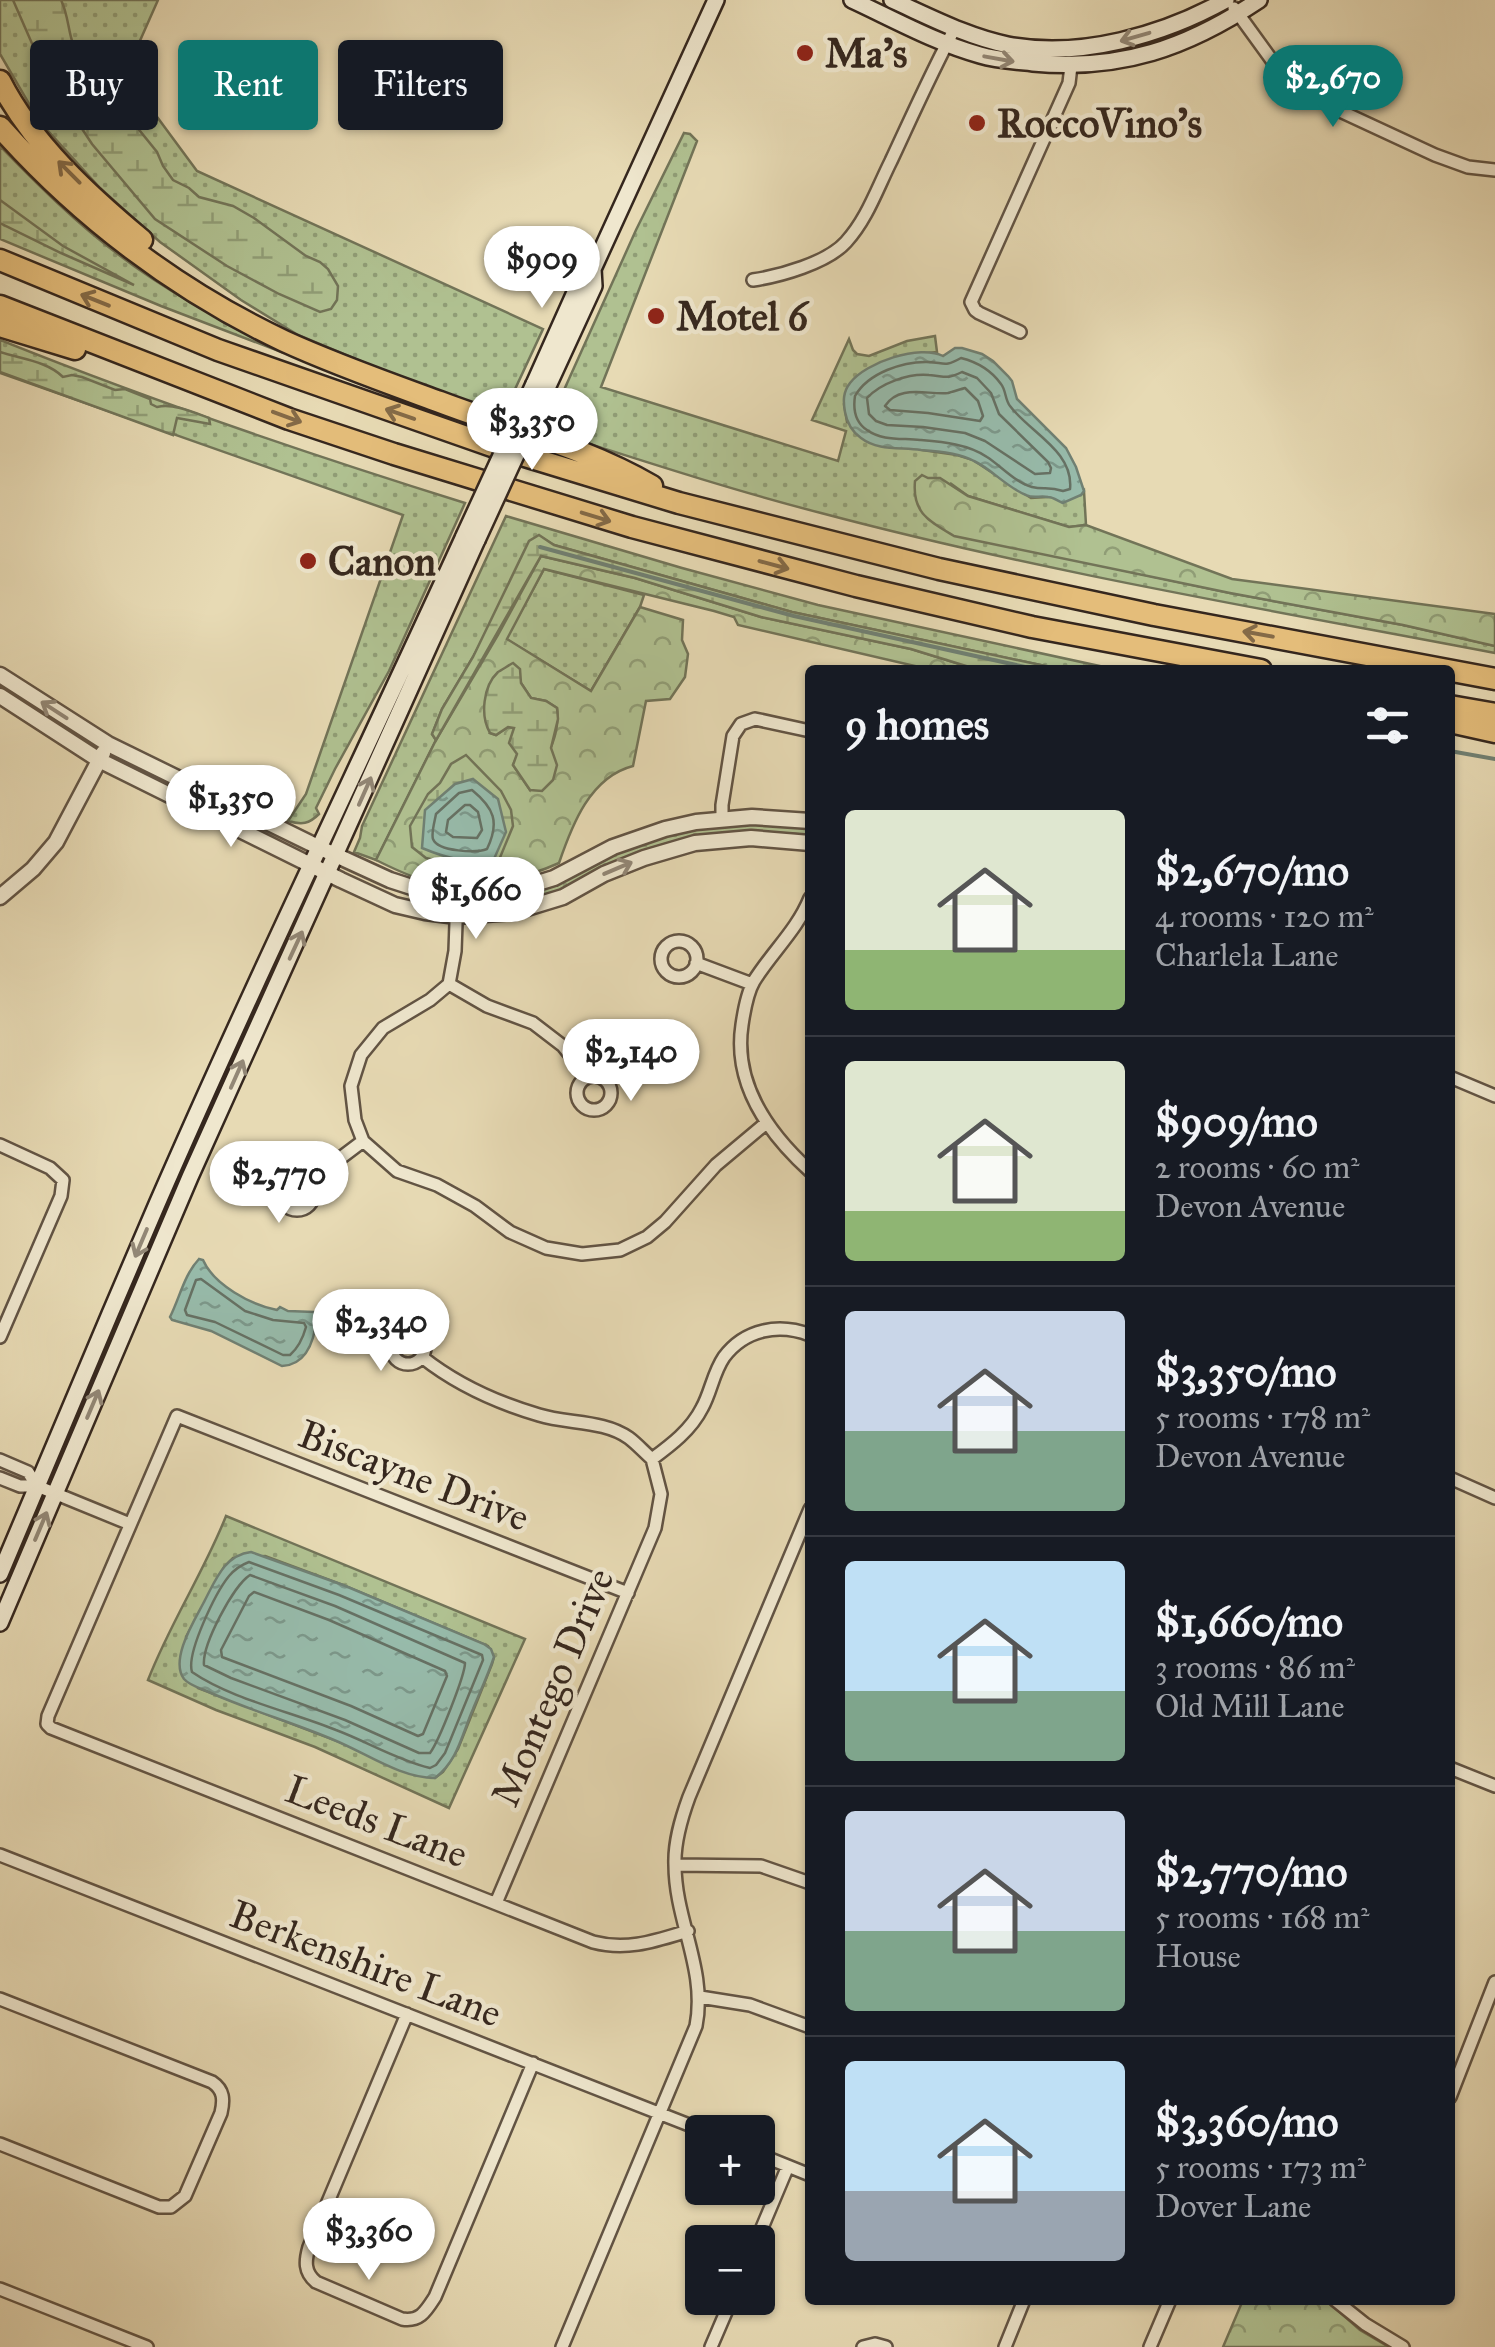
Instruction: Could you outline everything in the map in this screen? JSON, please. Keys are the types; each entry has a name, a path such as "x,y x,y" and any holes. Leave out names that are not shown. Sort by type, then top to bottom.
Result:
{"highway":[{"path":"0,82 24,120 58,161 126,226 174,266 282,340"},
{"path":"0,127 69,198 194,292 282,340 422,396 618,466 679,503"},
{"path":"0,260 218,350 492,446 679,503 957,573 1154,615 1429,665"},
{"path":"0,306 394,454 697,545 1032,628 1233,665"},
{"path":"0,326 242,400"},
{"path":"1455,670 1495,676"},
{"path":"1455,707 1495,714"},
{"path":"1455,723 1495,732"}],"main road":[{"path":"0,1623 190,1177 328,874 471,538 540,386 594,286 593,269 716,0"},
{"path":"852,0 951,36 1017,46 1081,47 1141,36 1231,4 1260,0"},
{"path":"892,0 998,59 1071,66 1156,52 1196,37 1231,4"},
{"path":"0,1574 165,1186 318,848 471,538"}],"street":[{"path":"1231,4 1284,77 1299,89 1434,154 1468,167 1495,170"},
{"path":"753,280 778,276 844,245 873,200 951,36"},
{"path":"1020,332 978,313 971,302 1069,83 1071,66"},
{"path":"0,675 108,744 318,848 407,887 457,895 485,894 535,885 613,847 665,829 722,818 805,821"},
{"path":"0,696 99,760 310,866 396,904 424,912 457,916 514,912 538,906 604,874 695,843 751,838 805,843"},
{"path":"722,818 733,736 741,724 755,719 805,730"},
{"path":"0,897 33,869 56,842 108,744"},
{"path":"457,895 455,951 449,984 382,1028 361,1055 350,1086 355,1120 363,1140 397,1171 438,1185 510,1232 546,1248 582,1254 620,1250 647,1238 716,1165 766,1124"},
{"path":"805,919 752,984 739,1040 752,1098 766,1124 805,1167"},
{"path":"696,963 752,984"},
{"path":"449,984 487,1006 532,1023 563,1046 588,1076"},
{"path":"1455,1079 1495,1096"},
{"path":"310,1181 363,1140"},
{"path":"0,1145 50,1168 62,1180 61,1196 0,1337"},
{"path":"422,1357 469,1386 514,1406 627,1436 652,1459 688,1430 702,1409 725,1356 745,1339 782,1327 805,1333"},
{"name":"Biscayne Drive","path":"130,1524 177,1416 628,1593"},
{"name":"Montego Drive","path":"496,1904 655,1528 661,1494 652,1459"},
{"path":"0,1460 28,1472 37,1486"},
{"path":"0,1478 20,1486 37,1486 130,1524"},
{"path":"1455,1480 1495,1498"},
{"path":"562,2347 690,2042 700,1998 674,1865 680,1826 805,1523"},
{"name":"Leeds Lane","path":"130,1524 48,1716 47,1724 52,1728 593,1942 610,1946 644,1944 688,1932"},
{"path":"1455,1770 1495,1786"},
{"name":"Berkenshire Lane","path":"0,1856 685,2123"},
{"path":"674,1865 761,1866 805,1881"},
{"path":"1455,2084 1495,1982"},
{"path":"700,1998 750,2005 805,2025"},
{"path":"0,1999 207,2080 220,2089 223,2099 221,2113 185,2196 171,2207 159,2207 0,2144"},
{"path":"408,2014 306,2263 316,2282 402,2319 420,2317 435,2297 534,2063"},
{"path":"775,2161 805,2173"},
{"path":"763,2225 788,2166"},
{"path":"0,2289 148,2347"},
{"path":"1004,2347 1022,2305"},
{"path":"1150,2347 1168,2305"},
{"path":"1341,2305 1364,2324 1404,2347"},
{"path":"711,2347 725,2315"},
{"path":"863,2347 886,2347"}],"green space":[{"path":"0,0 158,0 140,40 30,40 30,106 0,54"},
{"path":"13,0 61,0 72,40 30,40"},
{"path":"158,118 197,171 543,329 503,415 298,335 160,242 100,188 47,130 158,130"},
{"path":"83,130 139,130 173,180 199,197 233,206 320,262 338,286 337,300 331,309 320,312 227,266 155,219"},
{"path":"684,133 697,141 601,387 838,461 846,431 812,420 849,339 857,354 869,356 907,341 935,336 937,352 900,356 844,404 847,422 922,450 973,460 1031,498 1081,495 1084,491 1086,525 1069,527 968,496 950,483 1009,546 1403,625 1495,646 1495,653 988,554 752,494 546,430"},
{"path":"0,146 72,217 138,269 284,353 0,239"},
{"path":"0,200 63,246 134,285 0,223"},
{"path":"0,340 231,426 465,503 389,671 335,769 316,808 319,814 312,820 288,821 306,794 403,515 0,373"},
{"path":"0,352 42,364 63,377 72,375 115,390 125,389 150,399 157,407 190,411 209,418 210,424 177,418 173,435 0,372"},
{"path":"922,475 940,478 968,496 1069,527 1086,525 1232,579 1495,614 1495,646 954,536 919,509 915,481"},
{"path":"506,516 818,605 1095,665 1041,665 792,612 554,545 539,536 442,709 432,734 436,740 376,860 354,852 362,826"},
{"path":"539,535 554,545 792,612 1041,665 963,665 911,649 761,617 635,578 541,556 436,740 432,734 442,709 473,657 529,541"},
{"path":"541,556 635,578 761,617 911,649 963,665 910,665 738,625 734,617 714,611 544,569 507,639 591,691 640,607 683,620 682,640 688,654 685,677 670,699 646,701 633,766 605,780 594,792 570,833 559,863 491,883 437,883 376,860 436,740","holes":["521,683 531,698 557,708 558,719 550,750 530,790 513,765 518,754 515,728 508,727 496,735 490,733"]},
{"path":"544,569 644,595 591,691 506,639"},
{"path":"513,663 520,669 521,683 531,698 557,708 551,748 557,765 553,780 542,791 530,790 513,765 517,754 509,743 514,728 508,727 496,735 490,733 485,718 489,685 498,672"},
{"path":"466,755 501,791 511,810 513,826 499,860 485,868 426,858 412,847 410,826 428,794 451,764"},
{"path":"730,825 805,828 805,835 764,832 696,837 619,860 544,897 503,906 469,906 473,901 549,887 655,839"},
{"path":"226,1516 525,1639 449,1808 315,1747 148,1680","holes":["265,1556 488,1646 494,1657 458,1749 435,1778 413,1774 198,1688 186,1637 224,1567 233,1558"]},
{"path":"1241,2305 1332,2305 1360,2330 1389,2347 1223,2347"}],"water":[{"path":"955,348 982,354 1008,376 1017,399 1066,448 1084,491 1081,495 1063,503 1050,497 1029,496 968,458 875,445 852,430 844,397 858,375 894,357 921,352 943,356"},
{"path":"473,779 498,799 506,832 494,859 457,859 422,848 425,810 455,784"},
{"path":"199,1259 224,1285 245,1299 277,1310 280,1307 314,1312 314,1333 304,1355 282,1366 211,1331 172,1320 186,1279"},
{"path":"251,1552 343,1585 491,1649 494,1657 458,1746 449,1764 435,1778 396,1769 184,1679 180,1671 182,1650 213,1584 228,1563"}],"waterway":[{"path":"540,547 794,616 1016,665"},
{"path":"1455,752 1495,759"}],"place":[{"name":"Ma's","path":"805,53"},
{"name":"RoccoVino's","path":"977,123"},
{"name":"Motel 6","path":"656,316"},
{"name":"Canon","path":"308,561"}]}
